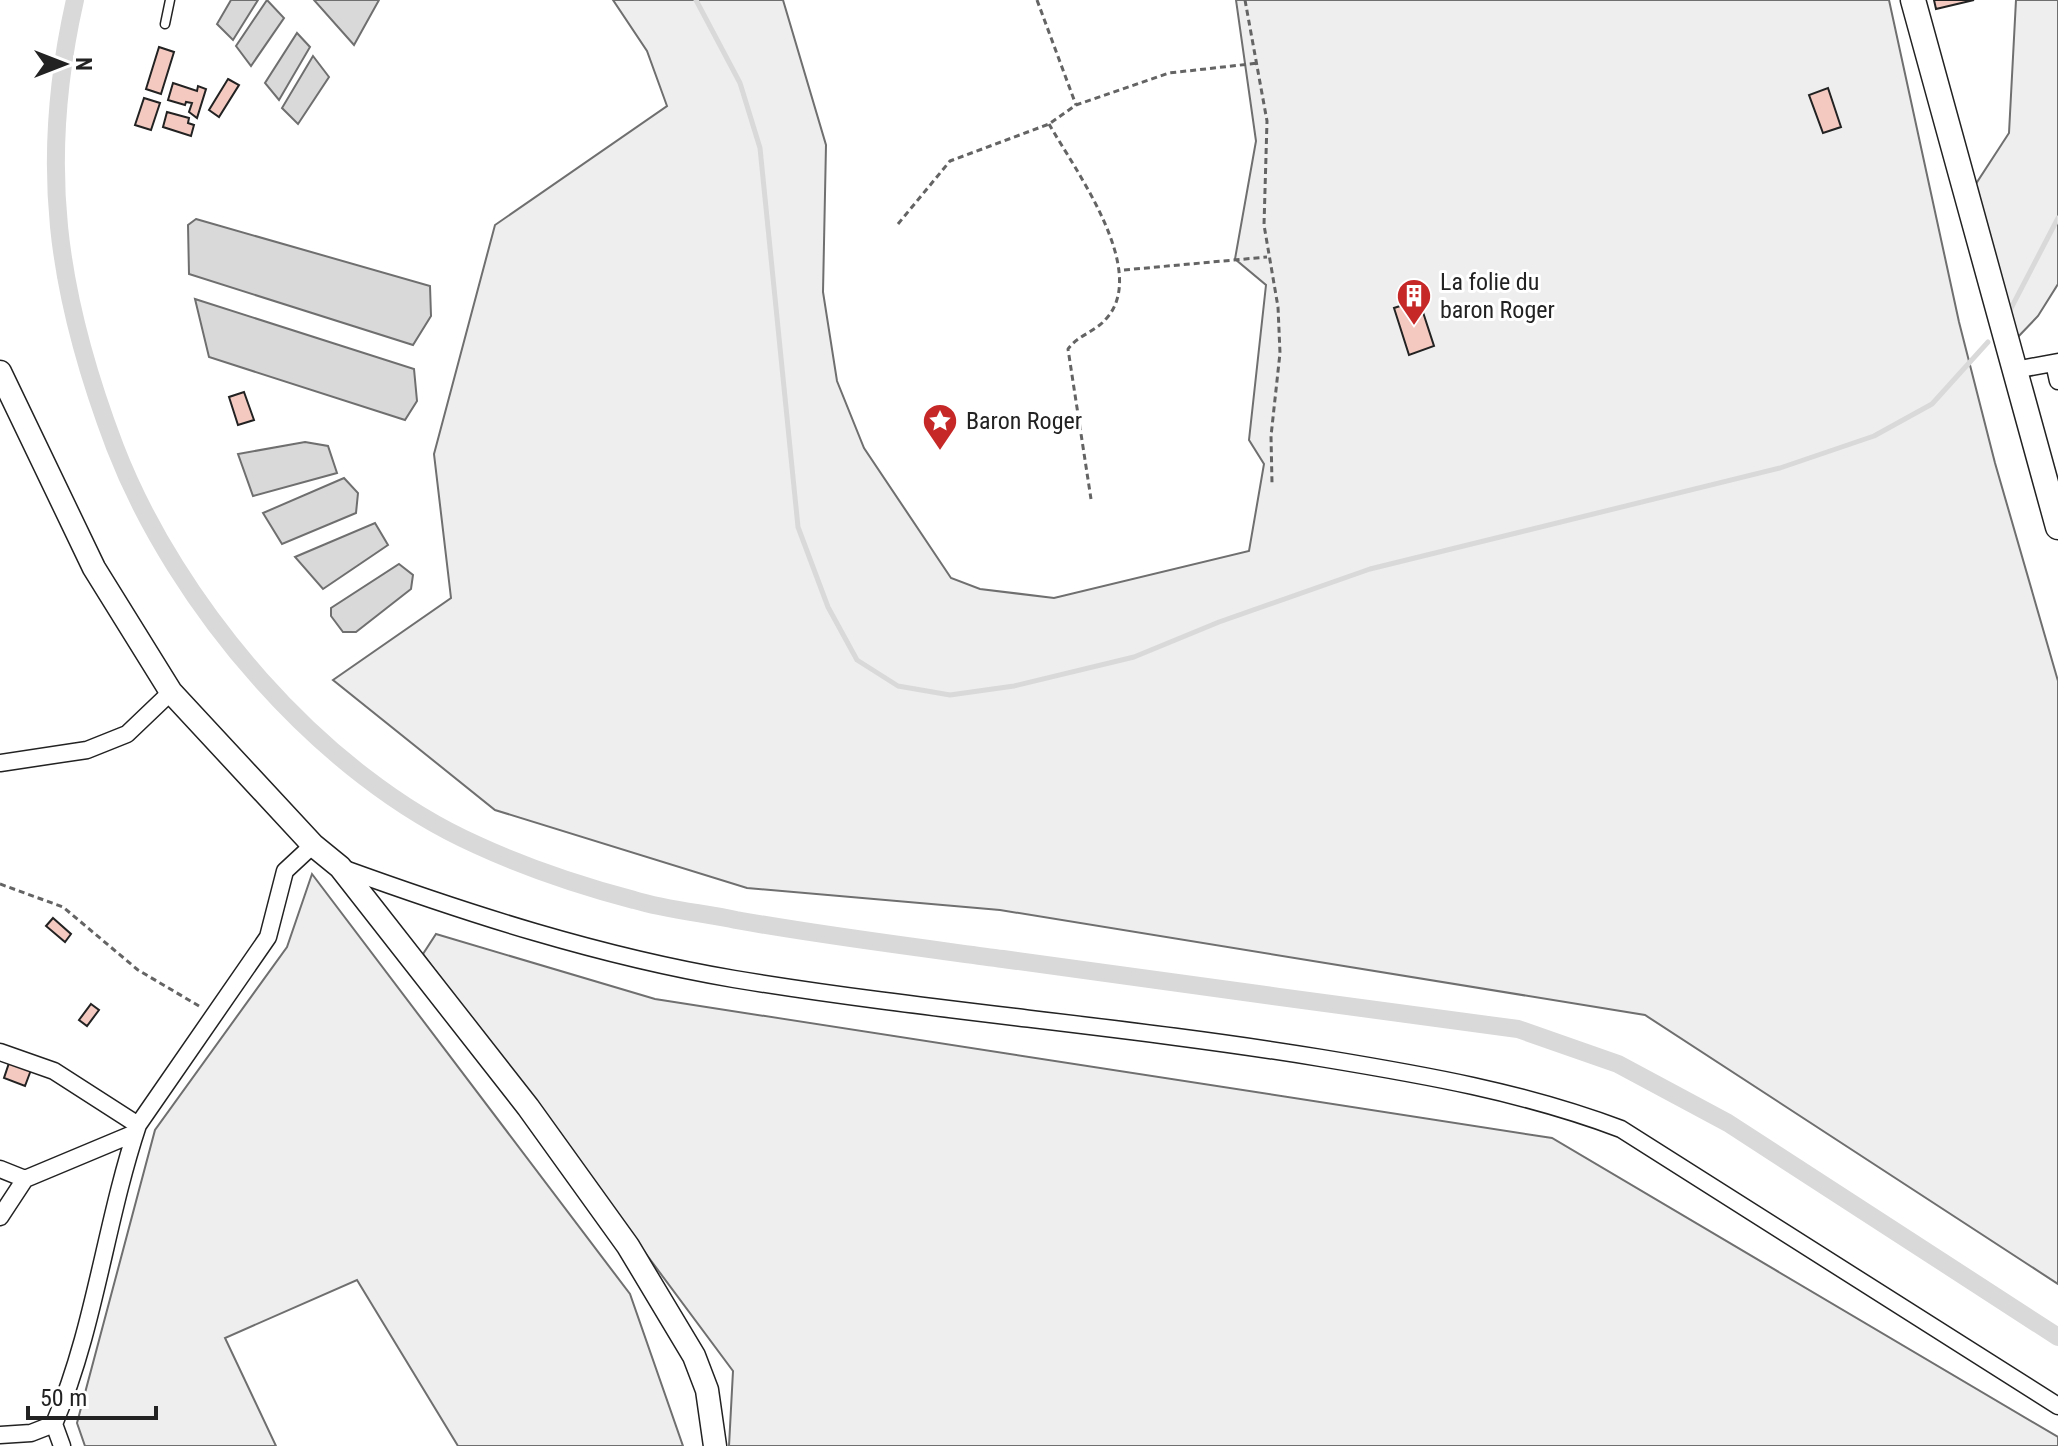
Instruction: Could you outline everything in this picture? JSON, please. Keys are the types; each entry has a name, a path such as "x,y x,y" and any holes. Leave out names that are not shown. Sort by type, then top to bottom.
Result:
{"main road":[{"path":"1913,0 2058,527"}],"street":[{"path":"2015,370 2056,363 2058,381"},
{"path":"0,372 94,568 171,692 313,845 340,867 528,1107 628,1246 694,1356 707,1390 715,1446"},
{"path":"0,763 87,750 127,734 171,692"},
{"path":"62,1446 54,1424 72,1382 93,1306 125,1160 136,1129 212,1014 268,937 285,871 313,845"},
{"path":"340,867 560,940 733,979 1246,1046 1460,1081 1555,1104 1621,1129 2058,1406"},
{"path":"0,1052 54,1071 136,1129"},
{"path":"0,1217 25,1179 136,1129"},
{"path":"0,1169 25,1179"},
{"path":"0,1435 31,1433 54,1424"}],"lane":[{"path":"165,24 170,0"}],"path":[{"path":"1037,0 1068,76 1076,105"},
{"path":"1245,0 1259,63 1267,121 1264,225 1267,257 1278,307 1280,353 1271,436 1272,483"},
{"path":"898,224 950,161 1049,124 1076,105 1169,73 1259,63"},
{"path":"1049,124 1112,242 1122,271 1120,295 1106,320 1074,340 1068,349 1091,499"},
{"path":"1122,271 1267,257"},
{"path":"0,884 63,907 138,970 212,1014"}],"shaded area":[{"path":"231,0 258,0 233,40 217,24"},
{"path":"267,0 284,18 251,66 236,46"},
{"path":"314,0 379,0 354,45"},
{"path":"613,0 783,0 826,145 823,292 837,381 864,448 951,578 980,589 1054,598 1249,551 1264,464 1249,440 1266,285 1235,259 1256,141 1236,0 1889,0 1959,322 1995,463 2058,681 2058,1284 1645,1015 1000,910 747,888 495,810 333,680 451,598 434,454 495,225 667,106 647,51"},
{"path":"2016,0 2058,0 2058,284 2038,316 2016,339 1970,193 2009,133"},
{"path":"297,33 310,47 279,100 265,83"},
{"path":"313,56 329,77 298,124 282,108"},
{"path":"196,219 430,286 431,316 413,345 189,274 188,225"},
{"path":"195,299 414,369 417,401 405,420 209,357"},
{"path":"305,442 328,446 337,473 253,496 238,454"},
{"path":"344,478 358,493 356,513 282,544 263,513"},
{"path":"375,523 388,545 323,589 295,557"},
{"path":"399,564 413,575 411,589 356,632 343,632 331,616 331,608"},
{"path":"312,874 630,1294 683,1446 458,1446 357,1280 225,1338 276,1446 85,1446 77,1423 155,1130 287,947"},
{"path":"436,934 655,999 1552,1138 2058,1437 2058,1446 729,1446 733,1371 423,954"}],"building":[{"path":"1934,0 1974,0 1936,9"},
{"path":"159,47 174,52 161,94 146,89"},
{"path":"228,79 239,85 219,117 209,110"},
{"path":"173,83 197,91 198,86 206,89 197,118 189,112 192,103 186,102 185,105 168,100"},
{"path":"1828,88 1841,127 1823,133 1809,95"},
{"path":"144,98 160,103 151,130 135,125"},
{"path":"167,112 189,118 188,123 194,125 191,136 163,127"},
{"name":"La folie du baron Roger","path":"1419,300 1434,346 1409,355 1394,308"},
{"path":"244,392 254,420 238,425 229,397"},
{"path":"53,918 71,934 65,942 46,926"},
{"path":"91,1004 99,1010 87,1026 79,1020"},
{"path":"9,1063 31,1070 25,1086 4,1078"}],"waterway":[{"path":"75,0 57,117 59,226 79,335 115,447 142,507 175,566 215,624 260,679 310,730 363,776 419,815 477,845 535,869 614,895 672,909 870,941 1518,1029 1618,1064 1728,1123 2058,1337"},
{"path":"696,0 740,83 760,148 798,527 828,607 857,660 898,686 950,695 1014,686 1134,657 1219,622 1370,569 1780,468 1874,436 1932,404 1988,342"},
{"path":"2008,314 2058,218"}],"place":[{"name":"La folie du baron Roger","path":"1414,327"},
{"name":"Baron Roger","path":"940,452"}]}
